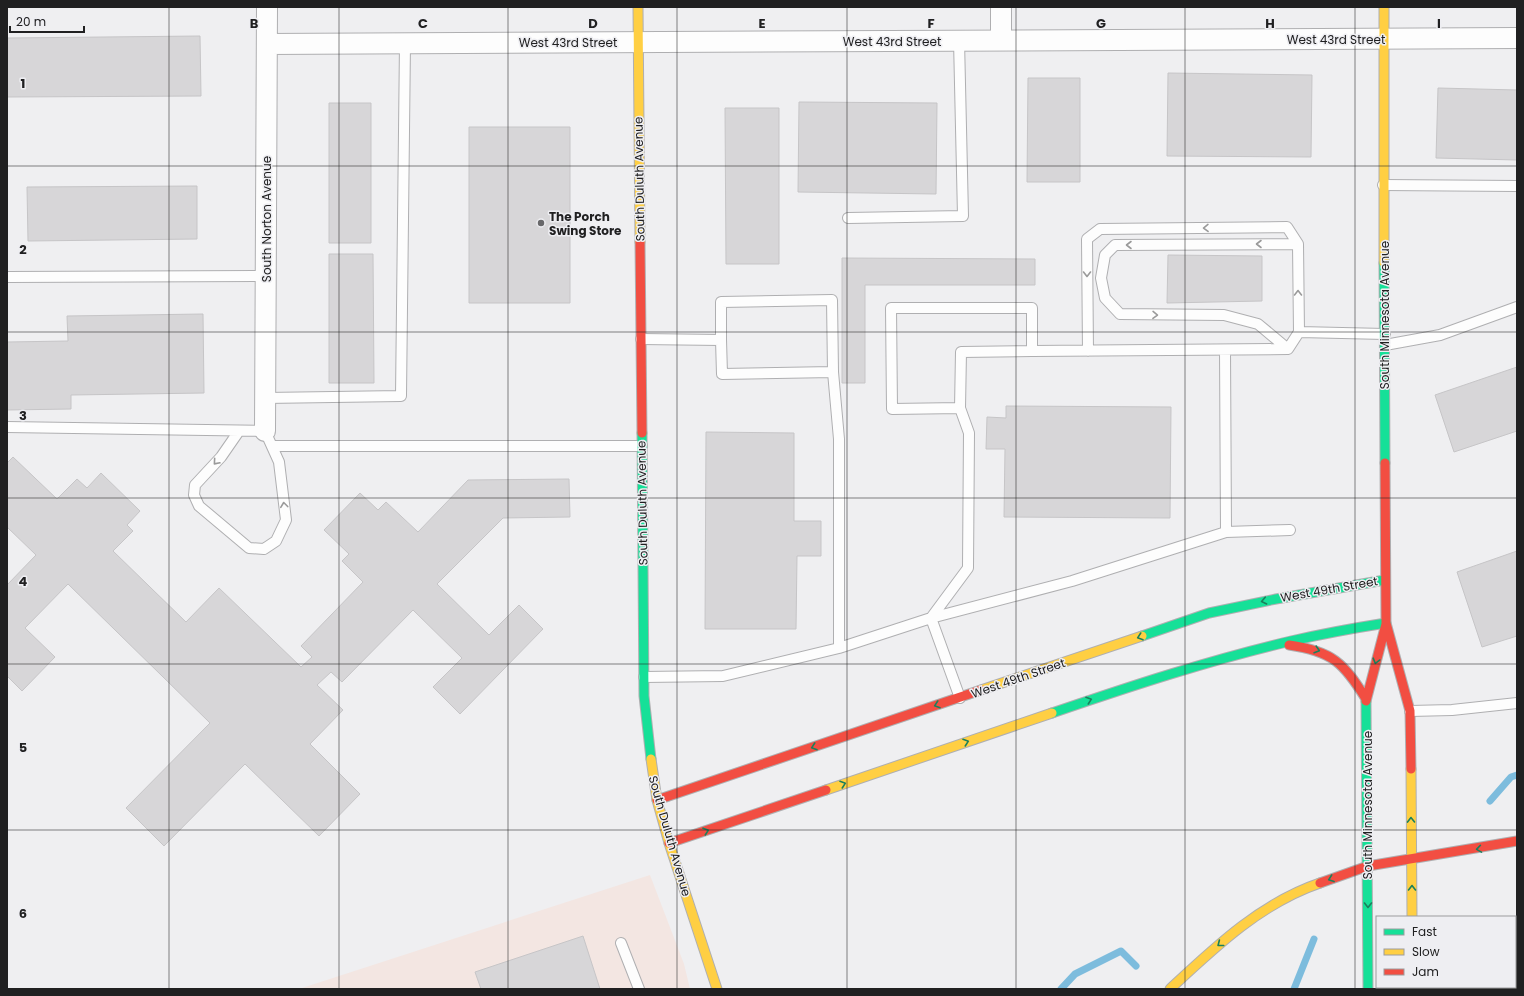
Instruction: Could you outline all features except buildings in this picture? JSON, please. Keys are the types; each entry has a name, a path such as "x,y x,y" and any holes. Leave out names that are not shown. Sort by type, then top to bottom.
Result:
{"main road":[{"name":"South Duluth Avenue","path":"638,7 644,677 648,738 653,780 658,800 670,843 717,989"},
{"name":"South Minnesota Avenue","path":"1384,7 1383,185 1386,623 1410,711 1412,916"},
{"name":"West 49th Street","path":"658,800 1209,613 1276,598 1385,580"},
{"name":"South Minnesota Avenue","path":"1368,989 1366,699 1386,623"},
{"path":"670,843 1113,692 1195,666 1316,635 1386,623"},
{"path":"1278,644 1302,646 1321,650 1338,660 1352,675 1366,699"},
{"path":"1170,989 1208,954 1260,912 1305,888 1368,866 1517,841"}],"street":[{"name":"South Norton Avenue","path":"267,7 265,398 269,439"},
{"path":"1001,7 1001,40"},
{"name":"West 43rd Street","path":"268,44 1517,38"}],"lane":[{"path":"848,218 963,216 958,40"},
{"path":"265,398 401,396 405,43"},
{"path":"1383,185 1517,186"},
{"path":"1088,351 1087,239 1100,229 1287,227 1298,244 1299,332 1288,349"},
{"path":"1288,349 1258,324 1224,315 1120,314 1104,298 1101,278 1105,255 1115,245 1298,244"},
{"path":"7,277 266,276"},
{"path":"833,372 722,374 721,302 832,300 833,372 839,439 839,648"},
{"path":"1385,345 1440,335 1517,307"},
{"path":"960,408 892,409 891,308 1032,308 1032,351"},
{"path":"1299,332 1385,334"},
{"path":"641,339 721,340"},
{"path":"931,618 968,568 969,433 960,408 961,352 1288,349"},
{"path":"1225,350 1226,532"},
{"path":"7,427 127,430 239,430 269,439 642,446"},
{"path":"239,430 221,456 195,485 194,494 199,506 249,548 264,549 276,541 286,520 279,462 269,439"},
{"path":"644,677 723,676 839,648 931,618 1072,581 1226,532 1290,530"},
{"path":"931,618 960,698"},
{"path":"1410,711 1452,710 1517,703"},
{"path":"621,943 639,989"}],"shaded area":[{"path":"650,875 684,964 690,989 299,989"}],"waterway":[{"path":"1490,801 1511,777 1517,775"},
{"path":"1294,989 1314,939"},
{"path":"1061,989 1075,974 1121,951 1136,966"}],"traffic: fast":[{"path":"1384,263 1385,463"},
{"path":"642,433 644,696 651,759"},
{"path":"1142,636 1209,613 1276,599 1385,580"},
{"path":"1052,713 1141,683 1231,656 1303,638 1386,623"},
{"path":"1366,701 1368,989"}],"traffic: slow":[{"path":"638,7 640,242"},
{"path":"1384,7 1384,263"},
{"path":"981,690 1142,636"},
{"path":"826,790 1052,713"},
{"path":"651,759 657,800 669,843 717,989"},
{"path":"1411,769 1412,916"},
{"path":"1170,989 1222,942 1258,914 1278,902 1320,883"}],"traffic: jam":[{"path":"640,242 642,433"},
{"path":"1385,463 1386,623 1410,711 1411,769"},
{"path":"1366,701 1386,624"},
{"path":"1289,645 1316,651 1335,661 1351,676 1366,699"},
{"path":"657,800 981,690"},
{"path":"669,843 826,790"},
{"path":"1320,883 1368,866 1517,841"}],"place":[{"name":"The Porch Swing Store","path":"541,223"}]}
